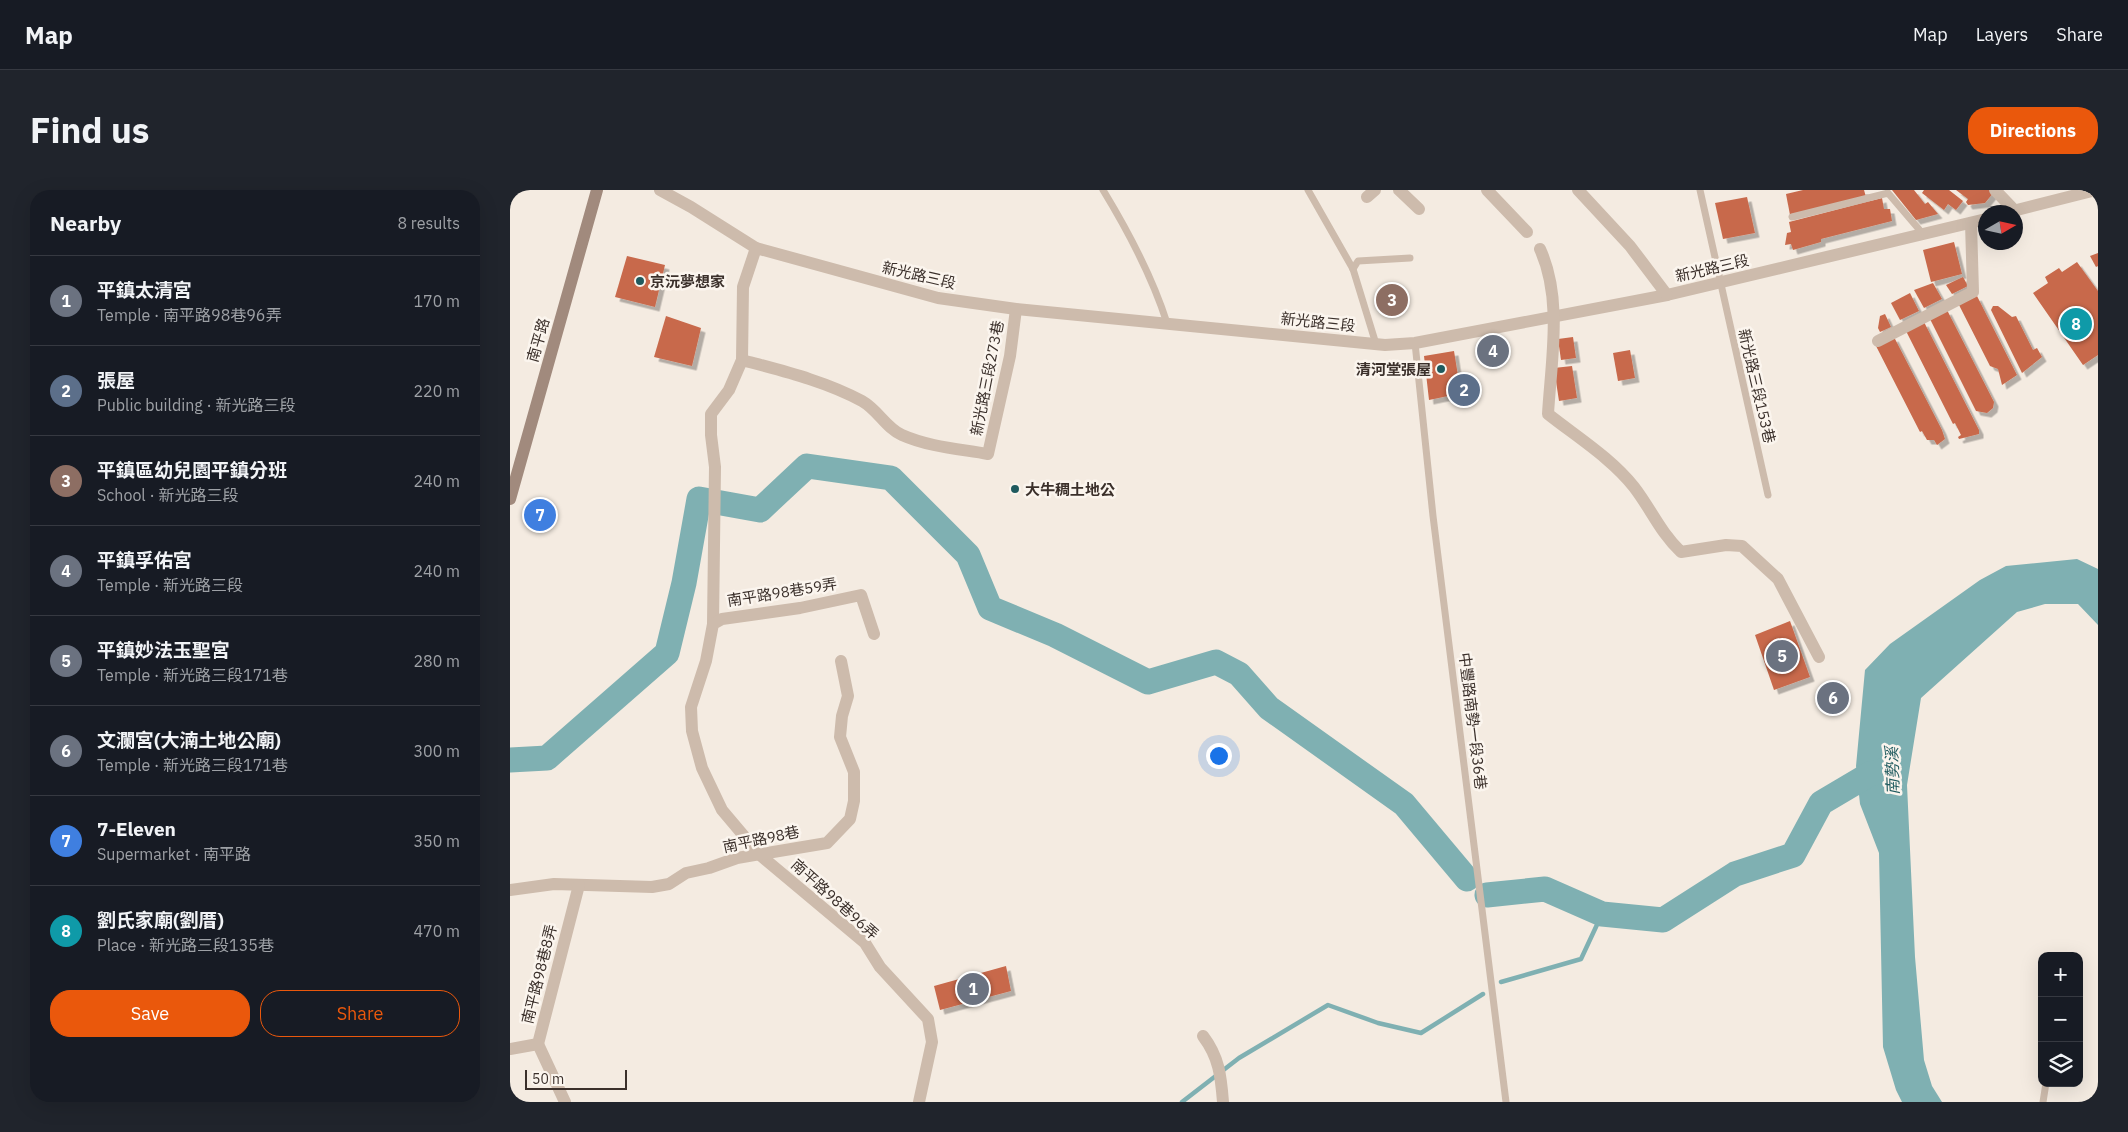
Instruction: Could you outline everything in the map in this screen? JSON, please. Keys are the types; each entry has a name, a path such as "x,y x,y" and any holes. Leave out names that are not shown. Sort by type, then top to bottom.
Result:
{"street":[{"name":"南平路","path":"510,499 597,190"},
{"name":"新光路三段","path":"660,190 692,207 756,248 938,298 1016,309 1376,344 1415,343 1667,295 1978,222"},
{"path":"1399,190 1419,209"},
{"path":"1487,190 1527,232"},
{"path":"1578,190 1630,246 1667,295"},
{"path":"1994,190 2006,205"},
{"path":"2023,209 2096,190"},
{"path":"1878,342 1973,292 1971,224"},
{"path":"713,624 716,467 711,435 712,414 729,390 742,360 743,288 756,248"},
{"path":"1540,249 1546,264 1554,317 1548,414 1618,469 1634,488 1666,537 1682,552 1726,545 1742,546 1778,579 1819,657"},
{"name":"新光路三段273巷","path":"742,360 810,379 863,402 880,415 888,426 901,435 918,441 988,454 1010,356 1016,309"},
{"name":"南平路98巷59弄","path":"760,855 722,810 702,768 692,731 691,707 706,661 713,624 722,618 800,608 861,595 874,634"},
{"name":"南平路98巷","path":"510,890 554,884 652,887 669,884 686,873 709,868 737,858 827,843 850,819 854,801 854,772 840,737 842,716 848,696 841,661"},
{"name":"南平路98巷96弄","path":"760,855 865,944 880,967 928,1018 932,1042 919,1102"},
{"name":"南平路98巷8弄","path":"510,1049 538,1044 579,885"},
{"path":"1203,1036 1217,1058 1221,1072 1223,1102"},
{"path":"538,1044 564,1102"}],"lane":[{"path":"1103,190 1122,221 1142,260 1167,323"},
{"path":"1308,190 1353,269 1376,344"},
{"name":"新光路三段153巷","path":"1700,190 1768,495"},
{"path":"1792,217 1888,194 1923,234"},
{"path":"1353,269 1358,261 1366,258 1410,258"},
{"name":"中豐路南勢一段36巷","path":"1415,343 1433,516 1506,1102"},
{"path":"2043,1102 2045,1087"}],"water":[{"name":"南勢溪","path":"2077,559 2098,569 2098,625 2078,604 2045,604 2017,612 1921,698 1907,785 1915,957 1924,1060 1932,1086 1942,1102 1902,1102 1896,1090 1883,1047 1879,853 1860,804 1856,766 1865,670 1890,644 1980,580 2006,566"}],"building":[{"path":"1803,190 1864,190 1866,197 1790,215 1786,194"},
{"path":"1892,190 1914,190 1925,204 1928,202 1938,214 1916,220"},
{"path":"1924,190 1949,190 1963,201 1956,210 1948,204 1944,210 1922,193"},
{"path":"1956,190 1992,190 1994,192 1985,203 1968,205 1966,202 1968,199"},
{"path":"1747,197 1755,233 1723,239 1715,203"},
{"path":"1882,198 1884,209 1890,209 1892,221 1821,239 1821,242 1793,250 1791,244 1785,245 1787,233 1791,232 1789,222"},
{"path":"1954,242 1962,274 1931,282 1923,250"},
{"path":"2098,253 2098,266 2096,267 2090,256"},
{"name":"京沅夢想家","path":"627,256 665,265 655,307 615,297"},
{"path":"2077,262 2098,291 2098,355 2083,365 2033,293 2048,283 2045,277 2059,268 2062,272"},
{"path":"1963,277 1968,286 1952,294 1946,285"},
{"path":"1933,283 1942,299 1924,308 1914,290"},
{"path":"1910,293 1919,311 1900,320 1891,303"},
{"path":"1977,296 2017,375 2002,385 1998,369 1990,366 1959,305"},
{"path":"1993,306 1998,306 2012,317 2016,316 2033,350 2037,348 2042,357 2022,373 1991,310"},
{"path":"1947,310 1994,402 1993,408 1987,413 1976,411 1930,319"},
{"path":"1885,314 1891,327 1880,332 1878,328 1880,316"},
{"name":"京沅夢想家","path":"666,316 701,328 692,366 654,357"},
{"path":"1924,322 1979,430 1979,434 1959,439 1958,437 1961,435 1955,423 1953,424 1906,331"},
{"path":"1573,337 1576,358 1561,360 1558,339"},
{"path":"1894,337 1942,430 1945,439 1937,445 1934,440 1927,440 1922,431 1920,432 1876,346"},
{"path":"1630,350 1635,378 1618,381 1613,353"},
{"name":"清河堂張屋","path":"1454,351 1459,382 1451,383 1453,395 1429,400 1424,356"},
{"path":"1572,366 1577,398 1559,401 1554,368"},
{"path":"1790,621 1810,677 1774,690 1755,635"},
{"path":"1006,966 1011,991 940,1010 934,986"}],"waterway":[{"path":"510,760 547,758 667,653 684,583 699,499 760,510 807,466 891,478 968,555 990,608 1055,635 1148,682 1216,662 1239,674 1269,708 1404,804 1467,879"},
{"name":"南勢溪","path":"1487,895 1545,889 1602,914 1663,920 1735,874 1793,855 1821,803 1870,774 1890,769"},
{"path":"1501,982 1581,959 1602,914"},
{"path":"1182,1102 1239,1058 1328,1005 1378,1023 1421,1033 1483,994"}],"place":[{"name":"京沅夢想家","path":"640,281"},
{"name":"平鎮區幼兒園平鎮分班","path":"1392,300"},
{"name":"劉氏家廟(劉厝)","path":"2076,324"},
{"name":"平鎮孚佑宮","path":"1493,351"},
{"name":"清河堂張屋","path":"1441,369"},
{"name":"張屋","path":"1464,390"},
{"name":"大牛稠土地公","path":"1015,489"},
{"name":"7-Eleven","path":"540,515"},
{"name":"平鎮妙法玉聖宮","path":"1782,656"},
{"name":"文瀾宮(大湳土地公廟)","path":"1833,698"},
{"name":"平鎮太清宮","path":"973,989"}]}
